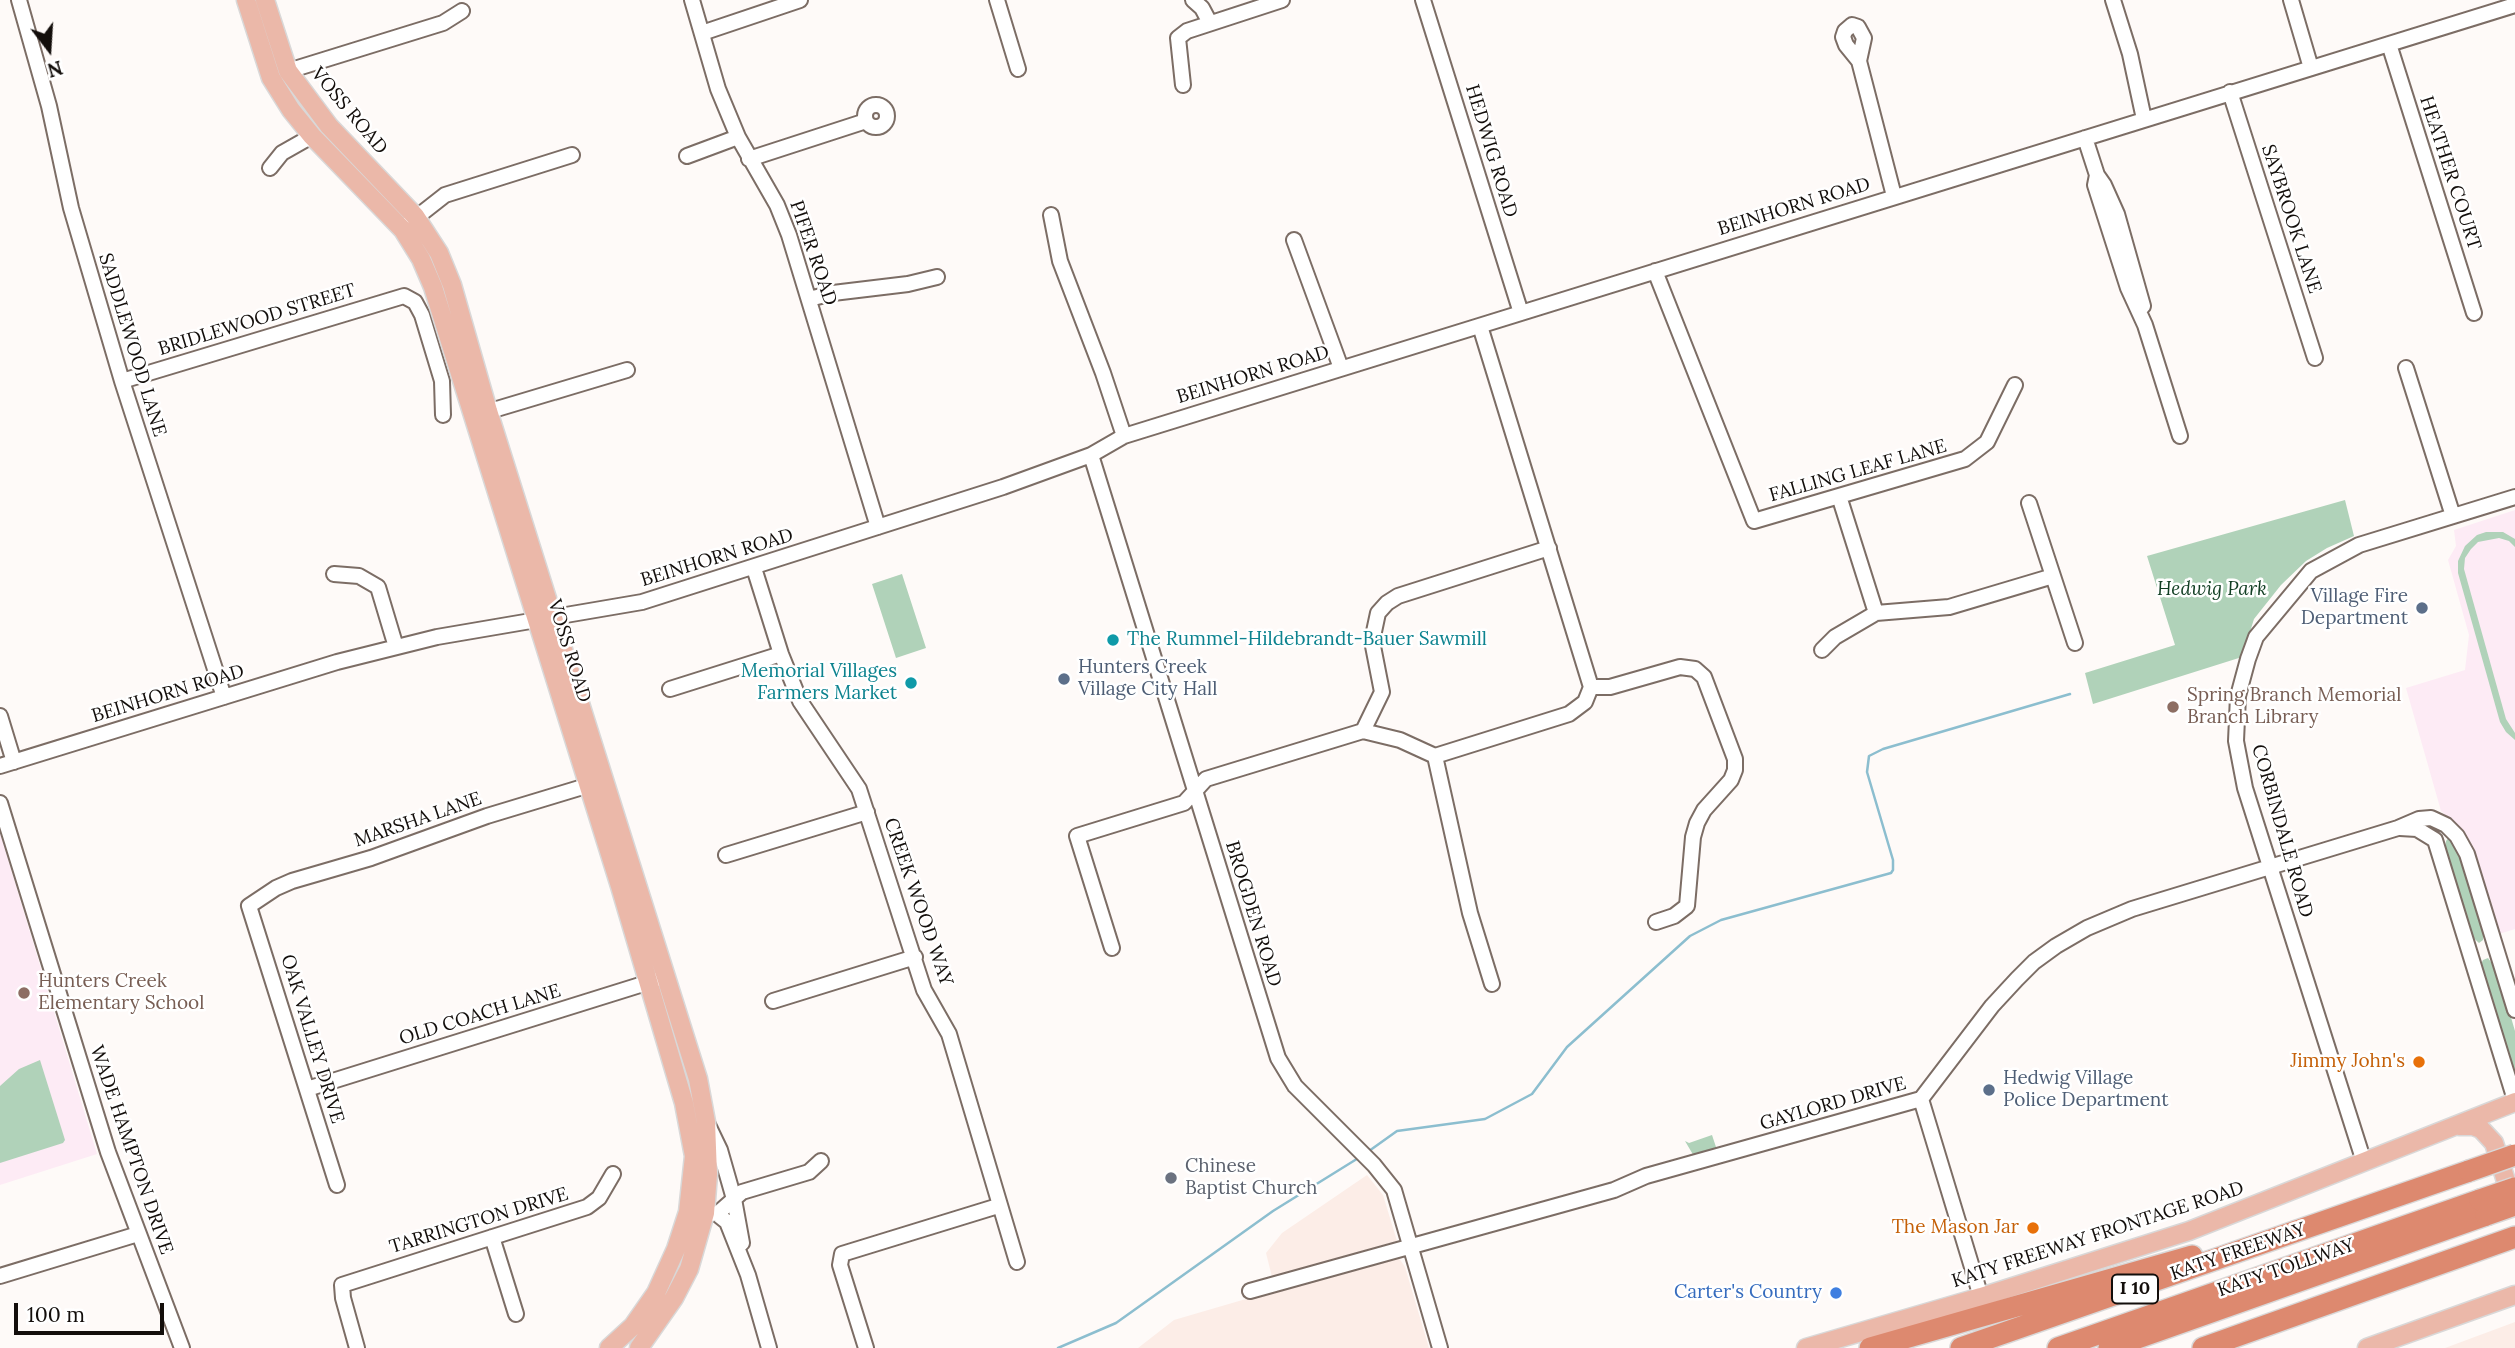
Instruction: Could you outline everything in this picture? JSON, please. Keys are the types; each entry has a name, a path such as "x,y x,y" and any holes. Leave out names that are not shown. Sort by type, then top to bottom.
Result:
{"highway":[{"name":"KATY FREEWAY","path":"1961,1348 2515,1155"},
{"name":"KATY TOLLWAY","path":"2109,1348 2483,1207 2515,1188"},
{"name":"KATY TOLLWAY","path":"2058,1348 2483,1207 2515,1205"},
{"path":"1870,1348 2146,1268 2309,1227"},
{"path":"2203,1348 2505,1240"}],"main road":[{"name":"VOSS ROAD","path":"246,0 270,48 329,126 415,216 439,253 452,285 480,414"},
{"name":"VOSS ROAD","path":"265,0 271,78 291,110 312,136 403,230 421,259 433,287 480,414 657,980 684,1103 704,1213 676,1249 656,1293 633,1326 608,1348"},
{"name":"VOSS ROAD","path":"639,1348 674,1298 689,1269 704,1213 708,1174 706,1122 698,1079 657,980"},
{"name":"KATY FREEWAY FRONTAGE ROAD","path":"1806,1348 1982,1297 2189,1231 2515,1101"},
{"path":"2455,1126 2482,1129 2494,1143 2515,1210"},
{"path":"2367,1348 2512,1293"}],"street":[{"name":"SADDLEWOOD LANE","path":"19,0 49,106 71,208 122,381 224,697"},
{"name":"PIFER ROAD","path":"692,0 718,89 749,159 777,205 809,299 878,527"},
{"path":"702,33 800,0"},
{"path":"997,0 1018,69"},
{"path":"1194,0 1210,23"},
{"path":"1183,85 1178,38 1187,31 1282,0"},
{"name":"HEDWIG ROAD","path":"1423,0 1521,313"},
{"path":"2113,0 2130,54 2144,119"},
{"path":"2291,0 2311,68"},
{"name":"BEINHORN ROAD","path":"7,764 337,662 437,637 642,602 1003,487 1091,455 1124,436 2515,5"},
{"path":"288,71 443,23 462,11"},
{"name":"HEATHER COURT","path":"2389,44 2474,313"},
{"path":"1859,61 1894,196"},
{"name":"SAYBROOK LANE","path":"2230,92 2315,358"},
{"path":"749,159 866,121"},
{"path":"270,168 282,153 312,136"},
{"path":"687,156 738,137"},
{"path":"2085,138 2097,175 2095,185 2128,288 2145,325 2180,436"},
{"path":"403,230 415,216 444,195 572,155"},
{"path":"1051,215 1060,261 1124,436"},
{"path":"1294,240 1341,368"},
{"name":"FALLING LEAF LANE","path":"1655,271 1754,521 1965,459 1987,442 2015,385"},
{"path":"809,299 937,277"},
{"name":"BRIDLEWOOD STREET","path":"122,381 404,296 415,302 422,315 442,381 443,415"},
{"path":"1112,948 1077,836 1184,803 1206,779 1363,731 1400,740 1435,756 1569,714 1585,702 1591,687 1480,326"},
{"path":"2406,368 2453,516"},
{"path":"480,414 627,370"},
{"name":"BROGDEN ROAD","path":"1091,455 1278,1058 1294,1086 1350,1140 1394,1190 1440,1348"},
{"path":"1839,496 1876,613"},
{"name":"CORBINDALE ROAD","path":"2364,1162 2245,788 2236,741 2238,696 2256,637 2311,571 2359,545 2515,497"},
{"path":"2029,503 2075,643"},
{"path":"1363,731 1382,692 1372,641 1378,613 1387,603 1398,596 1549,548"},
{"name":"CREEK WOOD WAY","path":"754,568 781,654 800,701 859,789 924,990 949,1034 998,1206 1017,1262"},
{"path":"334,575 359,576 378,587 396,647"},
{"path":"1822,650 1842,633 1876,613 1950,607 2053,576"},
{"path":"670,689 781,654"},
{"path":"1591,687 1609,687 1680,667 1695,668 1703,677 1735,759 1731,780 1704,810 1697,823 1693,837 1687,905 1674,916 1656,922"},
{"path":"0,716 7,764"},
{"path":"1435,756 1470,913 1492,984"},
{"name":"MARSHA LANE","path":"249,906 292,881 371,858 487,816 597,783"},
{"name":"WADE HAMPTON DRIVE","path":"0,803 108,1152 182,1348"},
{"path":"726,855 867,812"},
{"name":"GAYLORD DRIVE","path":"1250,1291 1921,1099 1992,1006 2034,962 2087,928 2132,909 2398,828 2419,819 2431,818 2445,825"},
{"path":"2435,840 2445,825 2457,836 2467,854 2515,1010"},
{"path":"2398,828 2417,829 2435,840 2515,1101"},
{"name":"OAK VALLEY DRIVE","path":"249,906 337,1185"},
{"path":"2470,957 2494,943"},
{"path":"773,1001 915,957"},
{"name":"OLD COACH LANE","path":"307,1090 657,980"},
{"path":"1921,1099 1982,1297"},
{"path":"706,1122 720,1150 734,1199 748,1275"},
{"path":"704,1213 734,1199 742,1192 809,1172 821,1161"},
{"name":"TARRINGTON DRIVE","path":"357,1348 341,1286 587,1207 599,1198 613,1174"},
{"path":"866,1348 840,1265 842,1254 998,1206"},
{"path":"704,1213 727,1222 733,1234 769,1348"},
{"path":"0,1276 138,1234"},
{"path":"492,1237 516,1314"}],"shaded area":[{"path":"2515,510 2515,929 2499,934 2464,837 2441,811 2406,688 2465,670 2469,635 2448,560 2456,546 2454,530"},
{"name":"Hunters Creek Elementary School","path":"0,833 97,1154 0,1185"},
{"path":"1367,1175 1383,1195 1397,1241 1272,1277 1266,1253 1282,1233"},
{"path":"1393,1256 1399,1258 1405,1267 1429,1348 1138,1348 1174,1320"},
{"path":"2515,1322 2515,1348 2445,1348"}],"green space":[{"name":"Hedwig Park","path":"2345,500 2354,536 2306,561 2281,585 2254,619 2242,657 2093,704 2085,673 2175,645 2147,556"},
{"path":"2503,532 2515,539 2515,547 2509,541 2499,538 2478,542 2465,558 2464,569 2506,719 2515,733 2515,740 2500,722 2458,573 2458,561 2465,546 2477,535"},
{"path":"902,574 926,648 896,658 872,584"},
{"path":"2449,837 2459,845 2484,927 2483,940 2479,943 2468,933 2445,850"},
{"path":"2488,958 2497,970 2515,1031 2515,1072 2481,976 2481,964"},
{"path":"40,1060 65,1140 63,1143 0,1163 0,1086 19,1069"},
{"path":"1712,1135 1718,1153 1695,1158 1685,1141 1689,1143"}],"waterway":[{"path":"1369,1151 1397,1131 1485,1119 1532,1094 1567,1047 1690,936 1721,920 1891,873 1893,860 1867,772 1869,756 1883,749 2070,694"},
{"path":"1058,1348 1116,1323 1273,1211 1360,1157"}],"place":[{"name":"Village Fire Department","path":"2422,608"},
{"name":"The Rummel-Hildebrandt-Bauer Sawmill","path":"1113,640"},
{"name":"Hunters Creek Village City Hall","path":"1064,679"},
{"name":"Memorial Villages Farmers Market","path":"911,683"},
{"name":"Spring Branch Memorial Branch Library","path":"2173,707"},
{"name":"Hunters Creek Elementary School","path":"24,993"},
{"name":"Jimmy John's","path":"2419,1062"},
{"name":"Hedwig Village Police Department","path":"1989,1090"},
{"name":"Chinese Baptist Church","path":"1171,1178"},
{"name":"The Mason Jar","path":"2033,1228"},
{"name":"Carter's Country","path":"1836,1293"}]}
